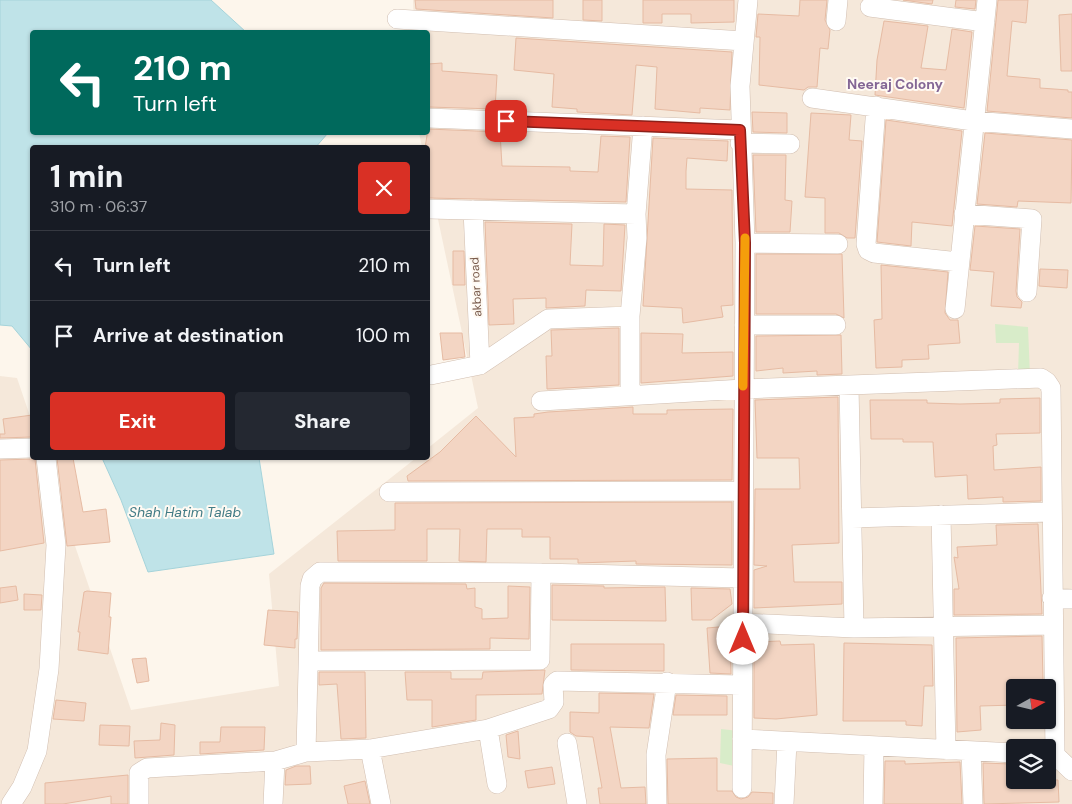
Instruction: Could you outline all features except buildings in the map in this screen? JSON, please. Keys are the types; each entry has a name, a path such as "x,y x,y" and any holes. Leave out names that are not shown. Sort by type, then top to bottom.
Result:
{"street":[{"path":"742,788 741,685 745,243 740,137 740,86 748,0"},
{"path":"836,21 838,0"},
{"path":"954,308 987,0"},
{"path":"870,7 984,22"},
{"path":"397,19 744,41"},
{"path":"812,98 973,121 1072,129"},
{"path":"876,106 866,244 868,250 874,253 959,262"},
{"path":"430,118 644,126 790,144"},
{"path":"630,396 630,316 637,238 636,214 644,126"},
{"path":"430,209 636,214"},
{"name":"akbar road","path":"473,210 480,365"},
{"path":"964,214 1032,219 1027,292"},
{"path":"745,243 838,244"},
{"path":"431,375 480,365 548,319 630,316"},
{"path":"744,325 836,325"},
{"path":"541,401 743,389 1041,378 1048,382 1051,388 1051,739"},
{"path":"849,386 854,628"},
{"path":"0,449 30,448"},
{"path":"11,804 22,787 37,751 49,669 56,545 46,460"},
{"path":"389,492 743,490"},
{"path":"852,518 1051,512"},
{"path":"941,515 946,750"},
{"path":"306,752 310,586 312,579 320,572 541,573 742,578"},
{"path":"309,661 540,660 541,573"},
{"path":"1052,598 1072,599"},
{"path":"743,623 854,628 1052,625"},
{"path":"139,804 139,773 147,768 274,761 306,752 370,748 488,729 549,709 554,702 553,686 557,681 741,685"},
{"path":"657,804 656,754 667,682"},
{"path":"488,729 497,784"},
{"path":"742,739 1006,753"},
{"path":"784,804 787,742"},
{"path":"567,743 577,804"},
{"path":"873,804 874,746"},
{"path":"370,748 381,804"},
{"path":"971,751 973,804"},
{"path":"1056,759 1072,771"},
{"path":"273,804 274,761"}],"shaded area":[{"path":"413,0 1072,0 1072,804 0,804 0,376 17,378 30,416 30,460 46,460 131,710 279,686 269,574 413,460 430,460 430,446 478,408 430,181 430,145 422,145 419,135 430,135 430,30 414,30"}],"green space":[{"path":"995,324 1028,327 1030,376 1018,374 1019,343 996,343"},
{"path":"721,729 739,731 739,767 720,763"}],"water":[{"path":"0,0 211,0 244,30 30,30 30,135 326,135 318,145 30,145 30,348 12,326 0,325"},
{"name":"Shah Hatim Talab","path":"103,460 259,460 274,554 148,572 121,500"}],"slow traffic":[{"path":"743,386 745,238"}],"district":[{"name":"Neeraj Colony","path":"895,84"}],"route":[{"path":"506,121 740,130 745,243 743,639"}]}
